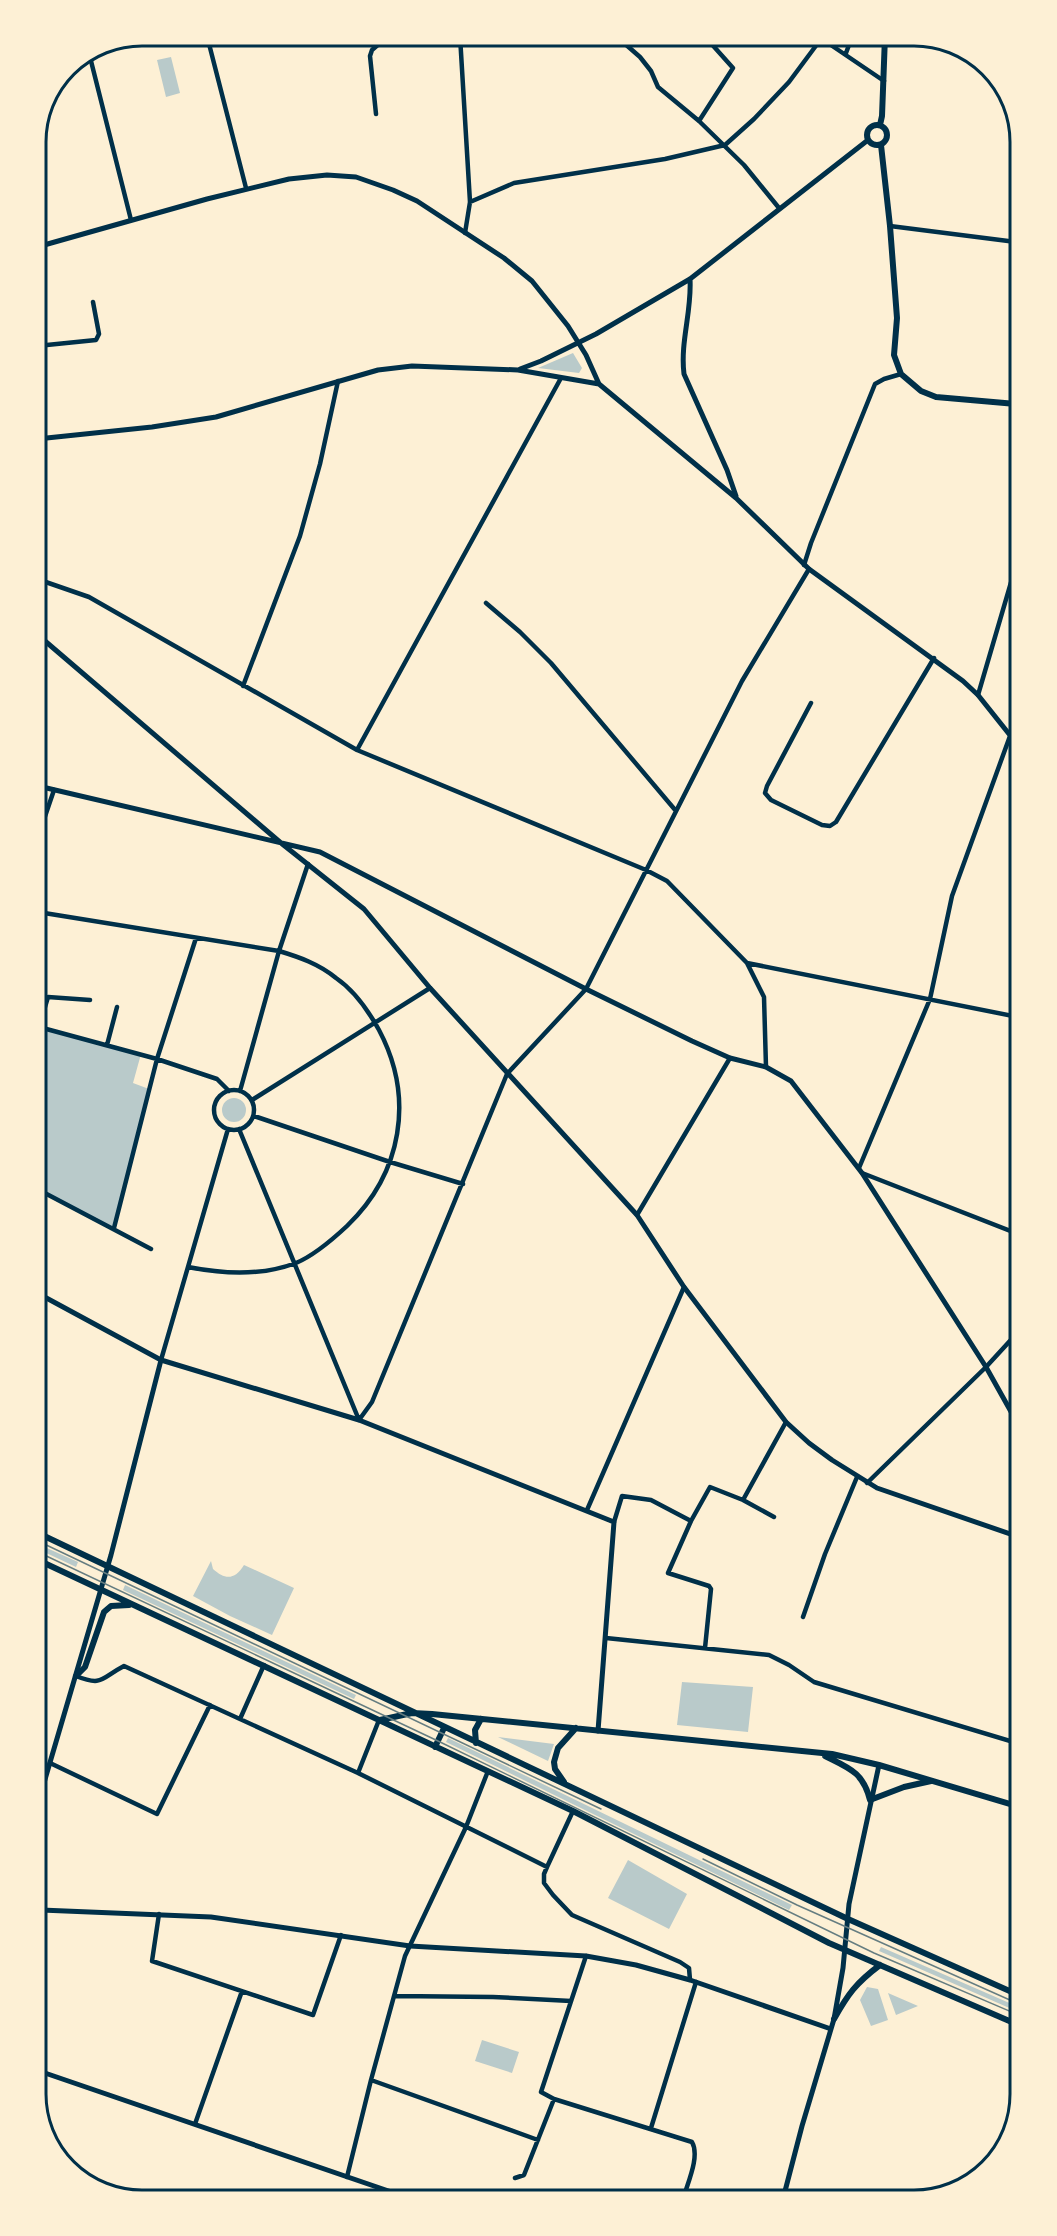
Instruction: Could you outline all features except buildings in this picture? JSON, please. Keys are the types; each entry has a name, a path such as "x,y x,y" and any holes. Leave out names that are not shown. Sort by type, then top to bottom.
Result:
{"main road":[{"path":"880,125 885,47"},
{"path":"880,125 886,129 888,137 876,146 868,140 869,129 880,125"},
{"path":"880,145 890,226 897,318 894,355 901,374 921,391 936,397 1010,404"},
{"path":"46,1537 848,1919 1010,1991"},
{"path":"46,1564 573,1812 845,1950 1010,2021"},
{"path":"76,1676 85,1668 104,1612 111,1606 134,1605"},
{"path":"379,1720 412,1713 821,1753 879,1764 1010,1804"},
{"path":"476,1743 475,1730 481,1719"},
{"path":"435,1747 444,1728"},
{"path":"567,1784 556,1773 554,1762 558,1748 576,1728"},
{"path":"821,1753 856,1773 866,1786 870,1800 904,1787 932,1781"},
{"path":"834,2019 850,1991 863,1977 880,1965"}],"street":[{"path":"210,46 246,188"},
{"path":"376,46 370,56 376,114"},
{"path":"461,46 470,202 465,233"},
{"path":"628,47 651,71 658,87 725,145 779,208"},
{"path":"699,121 733,68 714,47"},
{"path":"470,202 514,183 665,159 725,145 754,119 815,47"},
{"path":"835,47 884,81"},
{"path":"846,53 848,47"},
{"path":"91,62 131,220"},
{"path":"518,370 579,343 690,279 868,140"},
{"path":"47,244 246,188 289,179 327,175 356,177 417,201 504,258 532,282 579,343 599,384 736,498 806,567 934,658 978,694 1010,736 952,896 930,999 861,1171"},
{"path":"890,226 1010,241"},
{"path":"690,279 691,292 682,360 684,374 727,470 736,498"},
{"path":"47,345 96,340 99,334 93,302"},
{"path":"47,438 152,427 216,417 378,370 412,366 518,370 599,384"},
{"path":"359,1420 372,1402 507,1074 586,989 742,681 806,567 811,543 875,384 901,374"},
{"path":"357,750 561,378"},
{"path":"243,686 300,536 320,464 338,381"},
{"path":"47,582 89,597 357,750 646,870 667,881 747,963 764,997 766,1067"},
{"path":"978,694 1010,586"},
{"path":"486,603 520,632 550,663 676,811"},
{"path":"47,642 281,843 364,909 430,988 637,1215 684,1287 786,1422 809,1443 867,1483 891,1494 1010,1534"},
{"path":"811,703 767,786 765,794 771,800 822,825 830,826 836,822 934,658"},
{"path":"47,788 320,852 586,989 730,1058 766,1067 791,1081 861,1171 986,1367 1010,1410"},
{"path":"47,812 54,790"},
{"path":"240,1091 279,951 308,864"},
{"path":"47,913 279,951 304,959 336,977 356,996 375,1023 392,1061 398,1079 399,1127 390,1162 380,1185 358,1214 333,1239 295,1263 275,1269 231,1273 188,1267"},
{"path":"114,1228 157,1059 196,938"},
{"path":"747,963 1010,1015"},
{"path":"252,1100 430,988"},
{"path":"47,1002 48,997 90,1000"},
{"path":"107,1045 117,1007"},
{"path":"47,1029 157,1059 217,1079 229,1091"},
{"path":"637,1215 730,1058"},
{"path":"229,1091 240,1091 252,1100 254,1116 239,1130 228,1129 218,1122 214,1110 218,1098 229,1091"},
{"path":"254,1116 463,1184"},
{"path":"46,1775 76,1676 161,1360 228,1129"},
{"path":"239,1130 359,1420"},
{"path":"861,1171 1010,1231"},
{"path":"46,1194 151,1249"},
{"path":"587,1510 684,1287"},
{"path":"46,1298 161,1360 359,1420 614,1522"},
{"path":"867,1483 1010,1341"},
{"path":"743,1500 786,1422"},
{"path":"803,1617 825,1554 857,1477"},
{"path":"705,1648 711,1589 668,1573 691,1521 710,1487 743,1500 774,1517"},
{"path":"598,1731 614,1522 622,1496 651,1500 691,1521"},
{"path":"606,1638 770,1655 814,1682 1010,1741"},
{"path":"240,1719 264,1665"},
{"path":"76,1676 90,1682 99,1682 124,1666 358,1773 547,1867"},
{"path":"50,1763 157,1815 210,1705"},
{"path":"358,1773 379,1720"},
{"path":"785,2190 834,2019 848,1919 879,1764"},
{"path":"347,2177 405,1956 466,1827 488,1772"},
{"path":"573,1812 544,1874 544,1883 552,1895 572,1915 680,1962 689,1968 693,1981 651,2128"},
{"path":"46,1910 231,1918 410,1946 586,1956 636,1965 693,1981 831,2029"},
{"path":"159,1914 152,1961 313,2015 341,1935"},
{"path":"586,1956 541,2091 554,2099 692,2142 694,2156 686,2190"},
{"path":"195,2124 242,1991"},
{"path":"395,1996 571,2001"},
{"path":"46,2073 384,2189"},
{"path":"371,2080 538,2140"},
{"path":"515,2178 524,2175 554,2099"}],"shaded area":[{"path":"171,57 180,93 166,97 157,60"},
{"path":"573,353 582,368 579,373 538,368"},
{"path":"47,1029 141,1054 133,1083 149,1089 114,1228 46,1194"},
{"path":"234,1098 239,1099 245,1105 245,1115 239,1121 234,1122 229,1121 223,1115 222,1110 223,1105 229,1099"},
{"path":"46,1548 78,1562 76,1567 46,1553"},
{"path":"211,1561 213,1569 226,1577 237,1574 244,1565 294,1588 272,1635 193,1596"},
{"path":"125,1585 356,1695 354,1699 123,1590"},
{"path":"682,1682 753,1687 748,1732 677,1725"},
{"path":"498,1737 554,1744 548,1761"},
{"path":"448,1738 792,1905 789,1910 446,1742"},
{"path":"628,1860 687,1894 669,1929 608,1898"},
{"path":"881,1947 1010,2003 1010,2008 879,1951"},
{"path":"867,1987 878,1989 888,2020 871,2026 860,2000"},
{"path":"888,1993 918,2006 896,2015"},
{"path":"482,2040 519,2052 512,2073 475,2061"}],"tram line":[{"path":"46,1545 601,1809"},
{"path":"46,1556 438,1741 874,1953 1010,2011"},
{"path":"703,1859 797,1905 1010,2000"}]}
